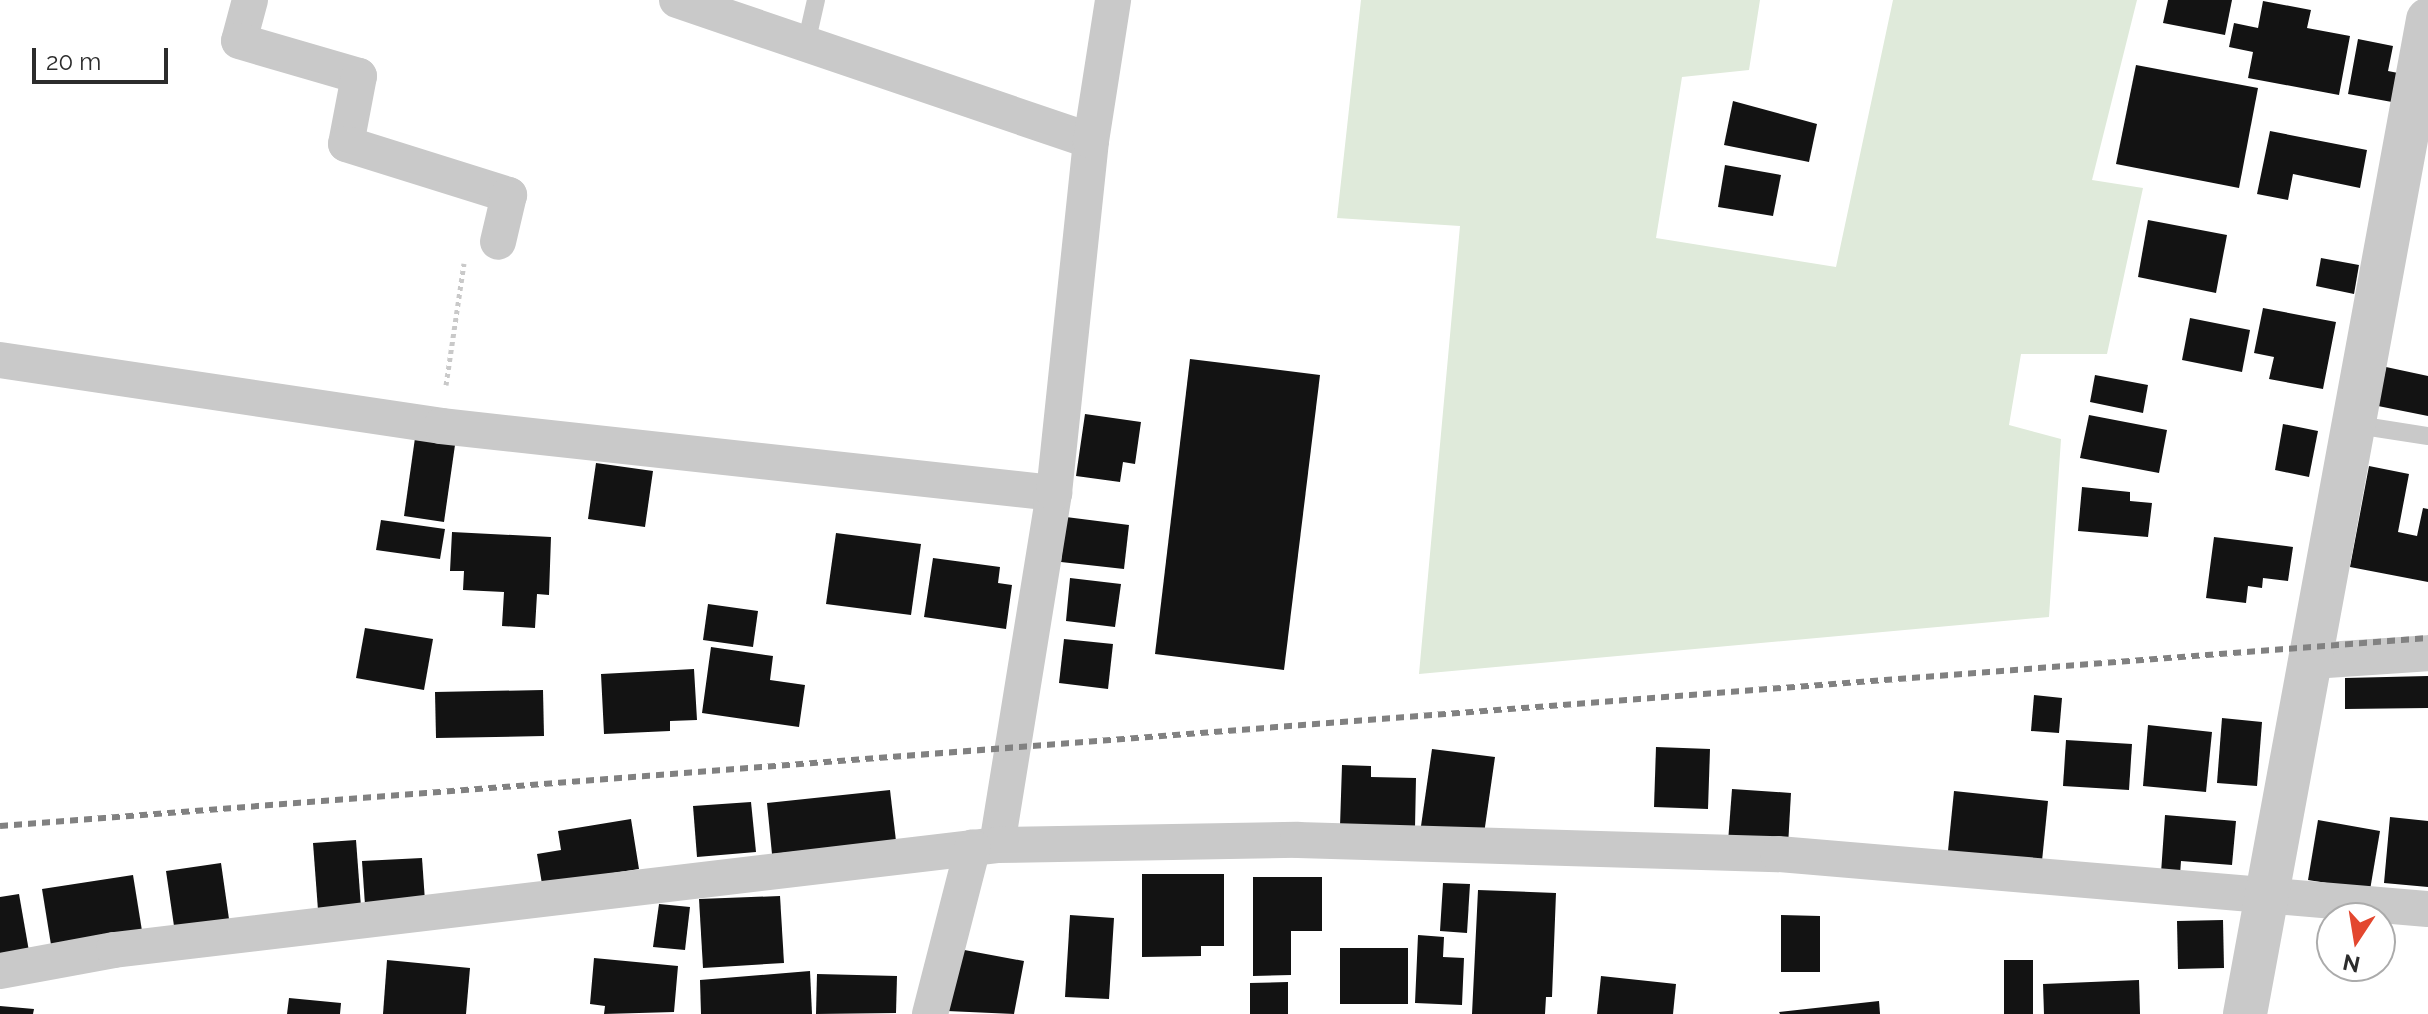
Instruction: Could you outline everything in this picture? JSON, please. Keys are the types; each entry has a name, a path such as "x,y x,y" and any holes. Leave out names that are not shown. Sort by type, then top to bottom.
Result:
{"street":[{"path":"250,0 239,41 359,76 346,144 509,195 498,242"},
{"path":"677,0 1091,141"},
{"path":"930,1014 985,846 1054,493 1091,141 1113,0"},
{"path":"2245,1014 2357,425 2428,20"},
{"path":"0,360 441,426 1054,493"},
{"path":"2312,661 2428,653"},
{"path":"0,971 114,950 428,917 985,846 1298,840 1778,854 2428,909"}],"lane":[{"path":"806,44 816,0"},
{"path":"2357,425 2428,436"}],"path":[{"path":"441,426 460,265 498,242"}],"green space":[{"path":"1361,0 1760,0 1749,70 1682,77 1656,238 1836,267 1893,0 2137,0 2092,180 2143,188 2107,354 2021,354 2009,425 2061,439 2049,617 1419,674 1460,226 1337,218"}],"building":[{"path":"2168,0 2232,0 2225,35 2163,23"},
{"path":"2263,1 2311,10 2307,28 2350,36 2339,95 2248,78 2253,52 2229,47 2234,23 2258,28"},
{"path":"2358,39 2393,46 2388,71 2398,73 2392,102 2348,94"},
{"path":"2136,65 2258,88 2239,188 2116,164"},
{"path":"1733,101 1817,124 1809,162 1724,145"},
{"path":"2270,131 2367,150 2360,188 2293,174 2288,200 2257,194"},
{"path":"1725,165 1781,175 1773,216 1718,207"},
{"path":"2148,220 2227,235 2216,293 2138,277"},
{"path":"2321,258 2359,265 2354,294 2316,286"},
{"path":"2263,308 2336,322 2323,389 2269,379 2274,357 2254,353"},
{"path":"2190,318 2250,330 2242,372 2182,360"},
{"path":"1190,359 1320,375 1284,670 1155,654"},
{"path":"2386,367 2428,376 2428,416 2378,406"},
{"path":"2095,375 2148,385 2143,413 2090,402"},
{"path":"1085,414 1141,422 1135,464 1123,462 1120,482 1076,476"},
{"path":"2089,415 2167,430 2159,473 2080,458"},
{"path":"2283,424 2318,431 2309,477 2275,470"},
{"path":"415,438 455,445 444,522 404,516"},
{"path":"596,463 653,471 645,527 588,519"},
{"path":"2369,466 2409,474 2398,532 2417,536 2423,508 2428,509 2428,582 2350,567"},
{"path":"2082,487 2130,492 2130,501 2152,503 2148,537 2078,531"},
{"path":"1066,517 1129,525 1124,569 1061,562"},
{"path":"381,520 445,529 440,559 376,550"},
{"path":"452,532 551,537 549,595 537,594 535,628 502,626 504,592 463,590 464,571 450,571"},
{"path":"836,533 921,544 911,615 826,604"},
{"path":"2214,537 2293,547 2288,581 2263,578 2262,588 2248,586 2246,603 2206,598"},
{"path":"933,558 1000,567 998,583 1012,585 1006,629 924,617"},
{"path":"1070,578 1121,584 1115,627 1066,621"},
{"path":"708,604 758,611 753,647 703,640"},
{"path":"365,628 433,639 424,690 356,678"},
{"path":"1064,639 1113,644 1108,689 1059,683"},
{"path":"711,647 773,656 770,680 805,685 799,727 702,713"},
{"path":"694,669 697,720 670,721 670,731 604,734 601,674"},
{"path":"2428,676 2428,708 2345,709 2345,678"},
{"path":"543,690 544,736 436,738 435,692"},
{"path":"2034,695 2062,698 2059,733 2031,731"},
{"path":"2222,718 2262,722 2257,786 2217,783"},
{"path":"2148,725 2212,732 2206,792 2143,786"},
{"path":"2066,740 2132,744 2129,790 2063,786"},
{"path":"1656,747 1710,749 1708,809 1654,807"},
{"path":"1432,749 1495,757 1484,834 1421,826"},
{"path":"1342,765 1371,766 1371,777 1416,778 1415,828 1340,826"},
{"path":"1732,789 1791,793 1788,846 1728,842"},
{"path":"890,790 896,841 772,854 767,803"},
{"path":"1954,791 2048,801 2042,861 1948,851"},
{"path":"751,802 756,852 697,857 693,806"},
{"path":"2165,815 2236,821 2232,865 2181,861 2180,875 2161,873"},
{"path":"2390,817 2428,821 2428,887 2384,883"},
{"path":"631,819 639,869 542,884 537,854 561,850 558,831"},
{"path":"2318,820 2380,831 2370,890 2308,880"},
{"path":"356,840 361,907 318,910 313,843"},
{"path":"422,858 425,901 365,905 362,861"},
{"path":"221,863 229,919 174,926 166,871"},
{"path":"1142,874 1224,874 1224,946 1201,946 1201,956 1142,957"},
{"path":"133,875 143,937 52,951 42,889"},
{"path":"1253,877 1322,877 1322,931 1291,931 1291,975 1253,976"},
{"path":"1443,883 1470,884 1467,933 1440,931"},
{"path":"1478,890 1556,893 1552,997 1546,997 1545,1014 1472,1014"},
{"path":"19,894 30,957 0,962 0,897"},
{"path":"780,896 784,963 703,968 699,899"},
{"path":"659,904 690,907 685,950 653,947"},
{"path":"1070,915 1114,918 1109,999 1065,997"},
{"path":"1781,915 1820,916 1820,972 1781,972"},
{"path":"2223,920 2224,968 2178,969 2177,921"},
{"path":"1418,935 1444,937 1443,957 1464,958 1462,1005 1415,1003"},
{"path":"1340,948 1408,948 1408,1004 1340,1004"},
{"path":"959,949 1024,961 1014,1014 947,1011"},
{"path":"594,958 678,966 674,1012 604,1014 605,1006 590,1004"},
{"path":"387,960 470,968 466,1014 383,1014"},
{"path":"2004,960 2033,960 2033,1014 2004,1014"},
{"path":"810,971 812,1014 701,1014 700,980"},
{"path":"817,974 897,976 896,1013 816,1014"},
{"path":"1601,976 1676,984 1673,1014 1597,1014"},
{"path":"2139,980 2140,1014 2044,1014 2043,984"},
{"path":"1288,982 1288,1014 1250,1014 1250,983"},
{"path":"289,998 341,1003 340,1014 287,1014"},
{"path":"1879,1001 1880,1014 1779,1012"},
{"path":"0,1006 34,1009 33,1014 0,1014"}],"railway":[{"path":"0,826 2428,638"}]}
